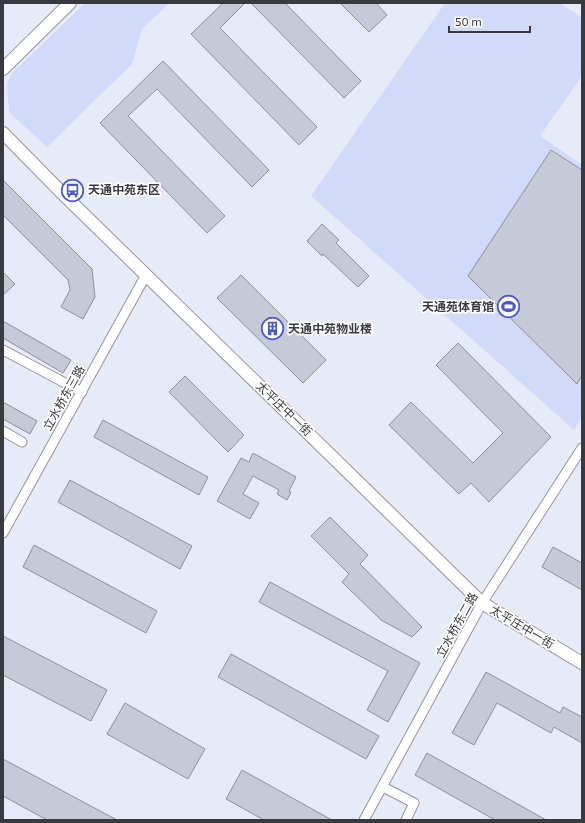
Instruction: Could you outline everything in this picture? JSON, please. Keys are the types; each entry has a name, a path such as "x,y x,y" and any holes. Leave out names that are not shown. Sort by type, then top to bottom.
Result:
{"street":[{"path":"3,69 70,3"},
{"name":"太平庄中一街","path":"3,133 146,275 482,603 582,663"},
{"name":"立水桥东三路","path":"3,533 146,275"},
{"path":"3,350 82,392"},
{"path":"3,431 22,442"},
{"name":"立水桥东二路","path":"364,820 482,603 582,448"},
{"path":"383,787 414,802 406,820"}],"shaded area":[{"path":"85,3 169,3 142,29 132,64 47,147 9,112 7,84 12,73"},
{"name":"天通苑体育馆","path":"445,3 560,3 582,18 582,76 540,136 582,165 582,417 574,430 311,196"}],"building":[{"path":"223,3 245,3 220,28 317,127 299,145 191,34"},
{"path":"251,3 285,3 361,81 344,98"},
{"path":"340,3 376,3 387,15 369,32"},
{"path":"163,61 269,170 252,187 157,89 128,116 225,216 207,233 100,123"},
{"path":"551,150 582,170 582,375 577,384 468,276"},
{"path":"3,180 92,269 95,297 83,319 61,307 70,290 68,280 3,215"},
{"path":"322,224 339,240 336,243 369,276 358,287 307,241"},
{"path":"3,272 15,284 3,295"},
{"name":"天通中苑物业楼","path":"241,275 326,360 303,383 217,298"},
{"path":"3,321 71,360 63,373 3,338"},
{"path":"458,343 551,437 489,502 471,483 459,494 389,425 411,402 473,463 503,433 436,365"},
{"path":"185,376 244,435 228,452 169,392"},
{"path":"3,402 37,421 30,434 3,419"},
{"path":"103,420 208,477 199,495 94,437"},
{"path":"253,453 296,477 289,491 291,492 287,500 277,494 279,490 253,476 243,494 259,503 250,519 217,501 241,458 249,462"},
{"path":"70,480 192,546 180,569 58,502"},
{"path":"330,517 368,555 360,564 422,627 412,637 381,620 342,582 349,574 311,536"},
{"path":"34,545 157,611 146,633 23,567"},
{"path":"553,547 582,563 582,590 542,567"},
{"path":"270,582 420,663 388,722 367,710 388,671 259,602"},
{"path":"3,636 107,690 91,721 3,675"},
{"path":"231,654 379,736 366,759 218,677"},
{"path":"486,672 560,713 563,707 582,717 582,743 554,727 551,733 497,703 474,745 452,733"},
{"path":"125,703 205,749 188,779 107,734"},
{"path":"427,753 546,820 495,820 415,775"},
{"path":"3,759 117,820 47,820 3,796"},
{"path":"242,770 332,820 264,820 226,799"}],"place":[{"name":"天通中苑东区","path":"72,190"},
{"name":"天通苑体育馆","path":"509,307"},
{"name":"天通中苑物业楼","path":"272,329"}]}
